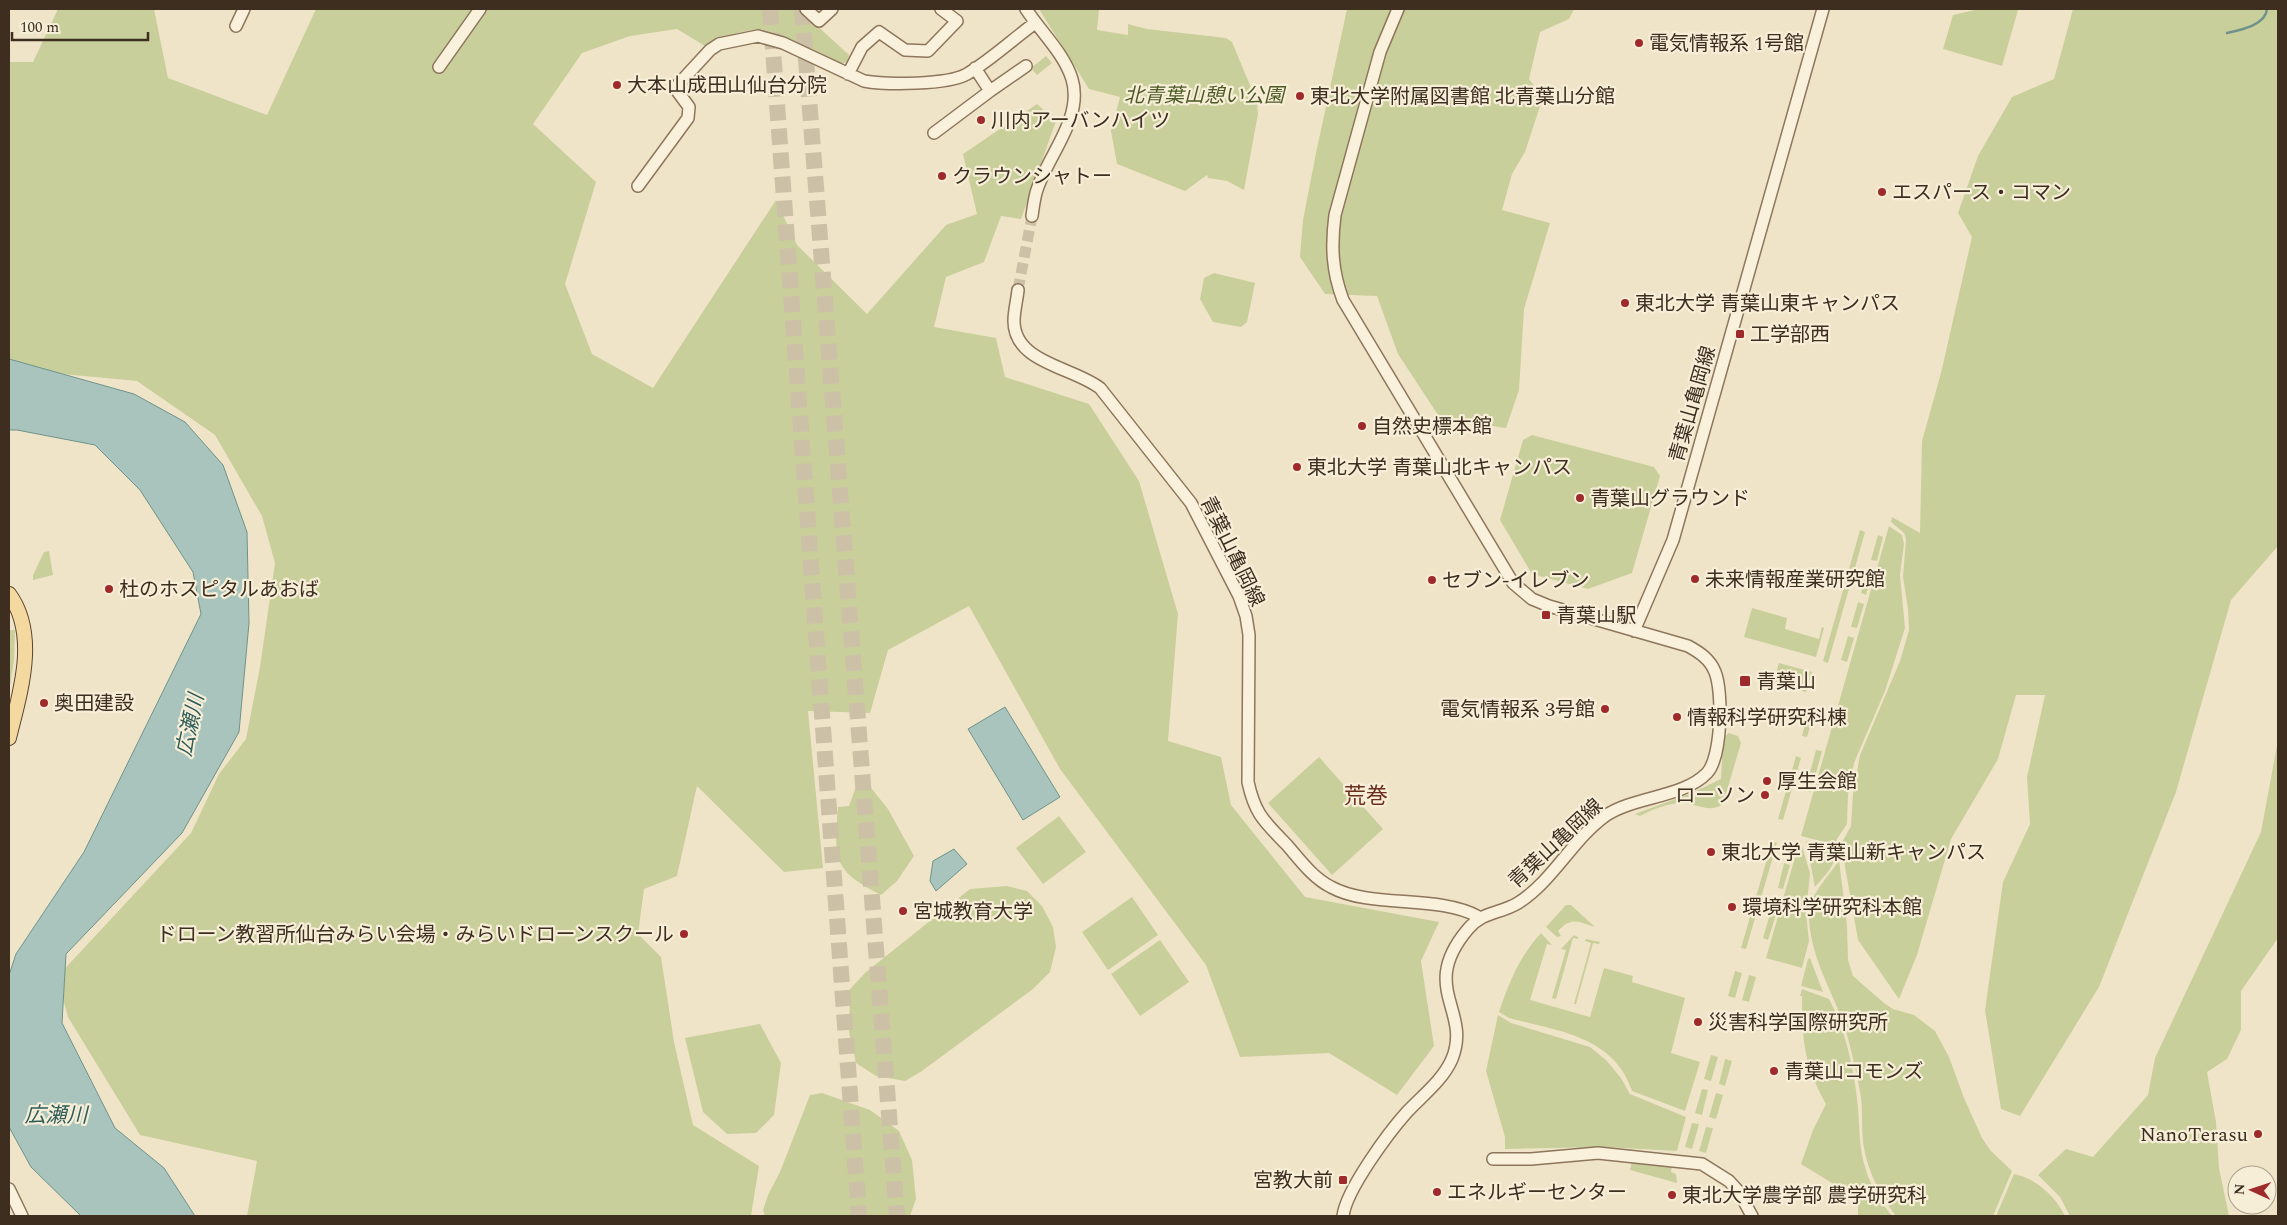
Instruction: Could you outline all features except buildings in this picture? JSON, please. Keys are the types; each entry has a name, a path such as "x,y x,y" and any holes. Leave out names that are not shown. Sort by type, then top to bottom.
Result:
{"main road":[{"path":"9,594 12,609 22,620 25,656 9,738"}],"street":[{"path":"236,26 244,9"},
{"path":"439,67 480,9"},
{"path":"806,9 819,21 832,9"},
{"path":"848,74 862,47 879,32 905,50 928,51 957,21 942,9"},
{"path":"1026,9 1064,64 1072,79 1074,93 1071,116 1036,193 1032,216"},
{"path":"1398,9 1380,52 1335,215 1332,241 1336,280 1343,300 1513,583 1532,599 1549,606 1634,631"},
{"name":"青葉山亀岡線","path":"1018,290 1014,322 1017,337 1024,349 1034,357 1088,379 1100,388 1191,503 1239,596 1246,616 1249,635 1248,782 1253,804 1261,817 1305,866 1331,888 1378,899 1464,909 1479,917 1507,908 1528,896 1605,816 1696,782 1710,770 1715,761 1719,686 1715,670 1700,653 1688,646 1634,631 1673,540 1823,9"},
{"path":"638,186 688,118 689,107 676,88 710,50 726,43 758,36 783,43 864,81 879,84 950,80 966,74 975,68 1035,23"},
{"path":"934,133 990,90 1026,66"},
{"path":"975,68 990,90"},
{"path":"1343,1216 1352,1193 1368,1165 1399,1121 1431,1088 1452,1059 1456,1036 1455,1023 1446,990 1446,969 1457,944 1479,917"},
{"path":"1492,1159 1531,1159 1598,1153 1702,1164 1729,1181 1739,1192 1752,1216"},
{"path":"9,1189 22,1216"}],"green space":[{"path":"58,9 154,9 168,78 267,115 316,9 799,9 849,55 848,62 839,64 803,44 764,30 742,32 705,46 677,29 630,36 582,53 533,124 596,182 565,284 592,354 653,388 776,200 797,245 867,314 946,225 977,214 963,154 1037,104 1056,121 1021,219 1001,216 984,262 946,277 934,327 996,338 1005,377 1089,404 1139,481 1178,614 1168,741 1221,757 1231,805 1305,897 1439,922 1421,961 1434,1046 1397,1095 1329,1053 1240,1057 1206,965 1060,769 969,606 888,650 870,713 808,711 823,868 784,872 697,786 677,876 644,889 638,934 661,957 674,1042 693,1125 759,1166 751,1216 247,1216 257,1161 140,1135 68,1017 57,977 191,833 219,774 246,739 260,667 275,563 262,516 215,435 137,381 9,369 9,62 33,62"},
{"name":"北青葉山憩い公園","path":"1039,9 1099,9 1097,30 1128,35 1128,24 1147,29 1226,38 1232,42 1257,102 1258,114 1244,190 1227,181 1208,178 1207,175 1185,191 1117,164 1111,131 1120,97 1089,89"},
{"path":"1347,9 1574,9 1569,19 1540,32 1529,79 1543,97 1525,152 1512,174 1502,210 1550,223 1524,309 1519,390 1506,428 1440,418 1398,354 1377,296 1325,294 1300,257 1303,220"},
{"path":"1979,9 2018,10 2002,66 1943,49 1953,15"},
{"path":"2073,9 2278,9 2278,546 2231,600 2176,792 2099,987 2020,1116 2001,1109 1985,1010 2003,882 2030,824 2027,777 2045,695 2016,695 1998,759 1951,839 1917,955 1899,999 1858,940 1841,844 1851,826 1853,794 1860,755 1900,661 1909,630 1903,577 1906,539 1904,533 1891,522 1892,517 1920,533 1922,441 1941,373 1972,237 1958,213 1978,156 2012,97 2054,79"},
{"path":"1046,56 1052,63 1037,75 1031,68"},
{"path":"1214,273 1255,283 1247,322 1241,327 1213,322 1200,299 1204,278"},
{"name":"青葉山グラウンド","path":"1532,435 1654,467 1660,476 1632,573 1588,589 1532,574 1500,520 1523,440"},
{"path":"1889,526 1902,535 1904,544 1900,575 1905,628 1885,691 1854,763 1848,795 1847,824 1837,839 1836,845 1801,836"},
{"path":"1860,530 1865,532 1828,663 1823,661"},
{"path":"1878,535 1883,537 1877,561 1871,560"},
{"path":"49,551 53,575 33,580 33,575 44,552"},
{"path":"1868,569 1873,570 1866,595 1861,593"},
{"path":"1858,602 1864,604 1857,628 1851,627"},
{"path":"1752,608 1787,618 1785,629 1819,639 1822,627 1824,628 1816,657 1744,637"},
{"path":"9,630 15,630 14,661 9,692"},
{"path":"1848,636 1854,638 1847,662 1841,660"},
{"path":"1779,663 1812,672 1806,692 1773,683"},
{"path":"1809,708 1815,710 1807,737 1802,736"},
{"path":"1729,733 1738,736 1741,743 1723,804 1717,807 1706,808 1677,803 1658,808 1640,816 1635,814 1694,792 1721,779 1723,738"},
{"path":"2278,740 2278,938 2241,991 2241,1030 2227,1059 2207,1072 2216,1122 2219,1168 2227,1215 2229,1216 2070,1216 2060,1197 2038,1175 2066,1149 2093,1157 2148,1095 2155,1058 2261,832"},
{"path":"1816,750 1822,751 1811,792 1805,791"},
{"path":"1796,756 1801,758 1783,820 1778,819"},
{"path":"1319,757 1383,829 1332,875 1268,803"},
{"path":"856,787 872,789 888,809 914,856 897,881 881,895 853,878 845,870 837,851 838,807 849,806"},
{"path":"1059,816 1086,852 1043,884 1016,848"},
{"path":"1800,840 1810,873 1806,913 1809,941 1802,968 1766,958"},
{"path":"1806,841 1836,850 1832,865 1815,887"},
{"path":"1772,842 1777,843 1746,949 1741,948"},
{"path":"1839,860 1847,925 1848,960 1853,976 1884,1003 1893,1009 1914,1015 1935,1031 1949,1057 1964,1098 1982,1138 1991,1151 2012,1171 1993,1216 1896,1216 1885,1201 1872,1175 1864,1148 1861,1098 1852,1053 1843,1023 1814,949 1809,916 1812,900"},
{"path":"1784,863 1790,865 1783,889 1778,888"},
{"path":"1007,886 1027,891 1042,906 1053,927 1056,947 1050,972 1033,989 922,1071 905,1081 876,1076 856,1063 849,1032 850,989 866,972 970,889"},
{"path":"1132,897 1158,935 1108,970 1082,932"},
{"path":"1566,905 1571,905 1595,927 1575,921 1567,923 1558,931 1561,936 1557,937 1546,927"},
{"path":"1770,914 1776,915 1768,940 1763,938"},
{"path":"1541,933 1552,945 1547,944 1530,1000 1590,1017 1604,968 1633,976 1632,982 1685,998 1671,1053 1700,1062 1685,1111 1632,1091 1624,1073 1612,1058 1598,1047 1564,1032 1509,1018 1499,1012 1516,970 1527,951"},
{"path":"1574,935 1578,939 1573,938 1556,999 1552,998 1566,950 1561,949"},
{"path":"1586,939 1600,942 1599,944 1593,943 1576,1004 1574,1004 1591,943 1585,941"},
{"path":"1160,940 1189,982 1140,1016 1111,974"},
{"path":"1810,958 1823,992 1801,986 1808,959"},
{"path":"1735,971 1742,973 1735,998 1728,996"},
{"path":"1749,975 1756,977 1749,1002 1742,1000"},
{"path":"1802,989 1829,999 1840,1022 1848,1047 1853,1073 1863,1161 1880,1200 1892,1216 1858,1216 1858,1199 1801,1164 1813,1130 1826,1104 1813,1077 1806,1052 1802,996 1800,996"},
{"path":"1498,1015 1511,1023 1590,1047 1606,1060 1621,1078 1630,1094 1686,1117 1677,1151 1605,1147 1505,1149 1505,1137 1486,1071"},
{"path":"760,1024 781,1063 774,1115 756,1133 727,1134 703,1112 685,1038"},
{"path":"1711,1055 1718,1057 1711,1081 1704,1079"},
{"path":"1725,1059 1732,1061 1725,1086 1719,1084"},
{"path":"1702,1089 1708,1090 1702,1115 1695,1113"},
{"path":"822,1093 870,1110 899,1131 912,1160 916,1199 910,1216 765,1216 763,1210 768,1195 780,1172 810,1095"},
{"path":"1716,1093 1723,1095 1716,1119 1709,1117"},
{"path":"1692,1123 1699,1124 1692,1149 1685,1147"},
{"path":"1706,1127 1713,1128 1706,1153 1699,1151"},
{"path":"1632,1161 1672,1166 1671,1172 1676,1174 1677,1183 1630,1170"},
{"path":"2014,1174 2030,1180 2044,1189 2051,1195 2065,1216 1996,1216"}],"water":[{"name":"広瀬川","path":"9,359 134,394 185,422 223,465 247,532 249,623 239,732 182,833 66,954 62,1023 115,1128 164,1168 195,1216 81,1216 31,1167 9,1127 9,975 16,954 84,852 201,614 193,572 140,490 95,445 9,430"},
{"path":"1005,707 1060,797 1023,820 968,729"},
{"path":"954,849 967,864 936,891 930,881 933,861"}],"waterway":[{"path":"2227,33 2252,26 2266,15 2267,9"}],"tunnel":[{"path":"770,9 859,1216"},
{"path":"802,9 897,1216"},
{"path":"1018,290 1032,216"}],"place":[{"name":"電気情報系 1号館","path":"1639,43"},
{"name":"大本山成田山仙台分院","path":"617,85"},
{"name":"東北大学附属図書館 北青葉山分館","path":"1300,96"},
{"name":"川内アーバンハイツ","path":"981,120"},
{"name":"クラウンシャトー","path":"942,176"},
{"name":"エスパース・コマン","path":"1882,192"},
{"name":"東北大学 青葉山東キャンパス","path":"1625,303"},
{"name":"工学部西","path":"1740,334"},
{"name":"自然史標本館","path":"1362,426"},
{"name":"東北大学 青葉山北キャンパス","path":"1297,467"},
{"name":"青葉山グラウンド","path":"1580,498"},
{"name":"未来情報産業研究館","path":"1695,579"},
{"name":"セブン-イレブン","path":"1432,580"},
{"name":"杜のホスピタルあおば","path":"109,589"},
{"name":"青葉山駅","path":"1546,615"},
{"name":"青葉山","path":"1745,681"},
{"name":"奥田建設","path":"44,703"},
{"name":"電気情報系 3号館","path":"1605,709"},
{"name":"情報科学研究科棟","path":"1677,717"},
{"name":"厚生会館","path":"1767,781"},
{"name":"ローソン","path":"1765,795"},
{"name":"東北大学 青葉山新キャンパス","path":"1711,852"},
{"name":"環境科学研究科本館","path":"1732,907"},
{"name":"宮城教育大学","path":"903,911"},
{"name":"ドローン教習所仙台みらい会場・みらいドローンスクール","path":"684,934"},
{"name":"災害科学国際研究所","path":"1698,1022"},
{"name":"青葉山コモンズ","path":"1774,1071"},
{"name":"NanoTerasu","path":"2258,1134"},
{"name":"宮教大前","path":"1343,1180"},
{"name":"エネルギーセンター","path":"1437,1192"},
{"name":"東北大学農学部 農学研究科","path":"1672,1195"}],"district":[{"name":"荒巻","path":"1366,795"}]}
